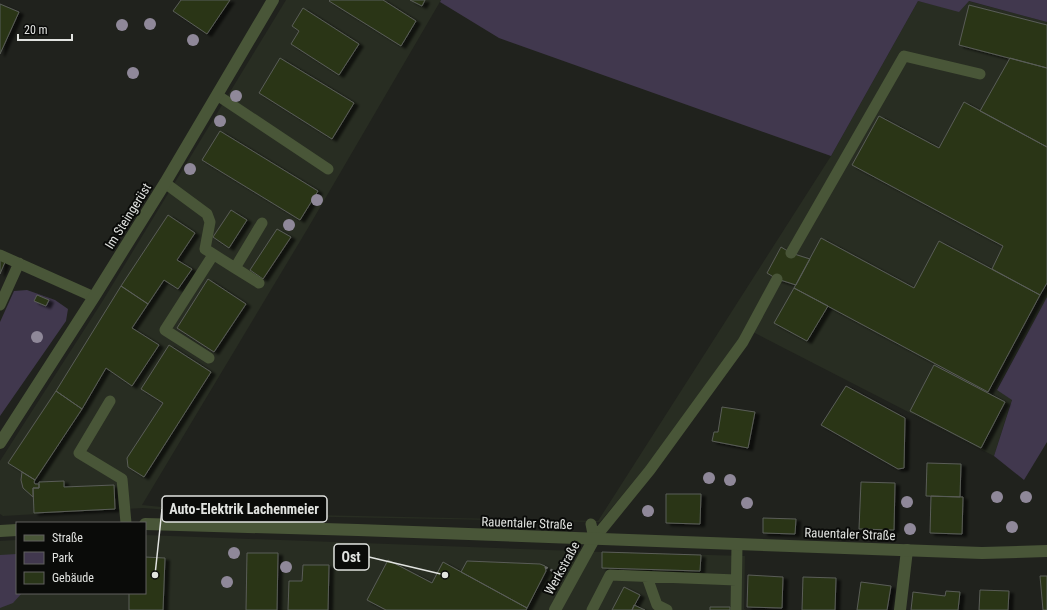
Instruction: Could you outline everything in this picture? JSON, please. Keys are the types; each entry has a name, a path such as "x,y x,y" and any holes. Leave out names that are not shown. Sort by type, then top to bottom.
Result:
{"street":[{"name":"Im Steingerüst","path":"0,443 165,183 273,0"},
{"name":"Rauentaler Straße","path":"146,524 358,530 982,553 1047,551"},
{"path":"0,531 16,530"},
{"name":"Werkstraße","path":"555,610 594,539"},
{"name":"Rauentaler Straße","path":"900,610 907,550"}],"lane":[{"path":"791,252 904,56 980,74"},
{"path":"217,95 328,169"},
{"path":"165,183 207,214 210,222 205,249 259,283"},
{"path":"235,268 262,224"},
{"path":"0,255 94,297"},
{"path":"209,358 165,330 213,255"},
{"path":"0,305 19,263"},
{"path":"594,539 650,470 743,342 777,278"},
{"path":"110,401 79,453 122,479 126,522"},
{"path":"591,524 594,539"},
{"path":"736,608 737,544"},
{"path":"592,610 610,576 736,580"},
{"path":"647,577 657,605 668,610"}],"shaded area":[{"path":"286,0 441,0 308,228 142,505 221,513 598,521 831,156 918,1 959,11 968,1 1047,22 1047,297 997,389 1012,399 994,456 753,332 747,345 600,522 233,515 143,508 3,516 0,514 0,461 102,302"},
{"path":"146,535 745,556 744,609 746,610 0,610 0,541 16,540 16,594 146,594"}],"green space":[{"path":"441,0 1047,0 1047,22 969,1 959,12 918,1 831,156 499,38 440,2"},
{"path":"27,290 55,300 68,309 66,321 0,416 0,322 14,291"},
{"path":"1047,297 1047,442 1024,480 994,456 1012,400 997,390"},
{"path":"16,554 16,594 21,594 13,603 0,608 0,555"}],"building":[{"path":"181,0 230,0 207,34 173,11"},
{"path":"383,0 416,21 401,46 329,1"},
{"path":"410,0 425,0 422,6"},
{"path":"0,4 19,12 0,54"},
{"path":"969,5 1047,25 1047,68 959,45"},
{"path":"303,8 359,44 339,75 291,44 299,31 292,26"},
{"path":"280,58 354,103 332,139 259,93"},
{"path":"1010,58 1047,68 1047,147 980,111"},
{"path":"964,102 1047,147 1047,283 1040,295 992,269 1003,246 852,165 879,116 939,148"},
{"path":"220,131 318,191 300,220 202,160"},
{"path":"231,210 247,220 229,248 213,237"},
{"path":"168,215 195,233 177,260 192,269 178,289 164,280 148,304 121,286"},
{"path":"277,229 291,237 263,279 250,270"},
{"path":"821,238 914,288 939,241 1040,295 988,392 794,288"},
{"path":"781,247 791,253 810,259 796,285 777,279 767,273"},
{"path":"0,259 5,262 0,274"},
{"path":"208,279 246,304 214,352 177,328"},
{"path":"121,286 148,304 132,328 159,345 132,386 106,368 82,409 56,391"},
{"path":"794,288 828,306 807,341 774,323"},
{"path":"37,295 49,300 46,306 34,301"},
{"path":"169,345 211,372 144,477 128,467 127,458 163,403 141,389"},
{"path":"934,365 1005,402 981,448 910,411"},
{"path":"846,386 905,418 904,468 898,469 821,425"},
{"path":"56,391 82,409 35,480 8,463"},
{"path":"722,407 755,412 748,448 712,441 714,432 718,432"},
{"path":"927,463 961,464 960,497 926,496"},
{"path":"22,472 35,480 35,484 39,484 39,488 33,488 33,497 23,488 21,480"},
{"path":"64,481 64,487 114,485 115,509 34,513 33,488 39,488 39,482"},
{"path":"861,482 895,483 894,530 859,529"},
{"path":"666,494 701,494 700,524 666,523"},
{"path":"931,496 963,497 962,534 930,533"},
{"path":"763,518 796,519 795,534 763,533"},
{"path":"602,552 701,555 700,571 602,568"},
{"path":"247,553 278,553 277,610 246,610"},
{"path":"146,557 165,558 163,610 129,610 129,594 146,594"},
{"path":"388,560 432,583 443,562 527,608 526,610 386,610 367,600"},
{"path":"467,561 540,564 545,566 546,571 527,608 461,572"},
{"path":"303,565 329,565 328,610 288,610 289,581 302,581"},
{"path":"748,575 783,577 782,608 747,607"},
{"path":"1040,576 1047,576 1047,610 1043,610"},
{"path":"803,577 836,578 835,610 802,610"},
{"path":"861,582 891,586 887,610 857,610"},
{"path":"624,587 640,595 632,610 612,610"},
{"path":"980,590 1009,591 1008,610 979,610"},
{"path":"946,591 960,592 958,610 911,610 913,592 945,596"},
{"path":"634,605 645,610 632,610"},
{"path":"710,607 730,607 730,610 710,610"}],"place":[{"name":"Auto-Elektrik Lachenmeier","path":"155,575"},
{"name":"Ost","path":"445,575"}]}
